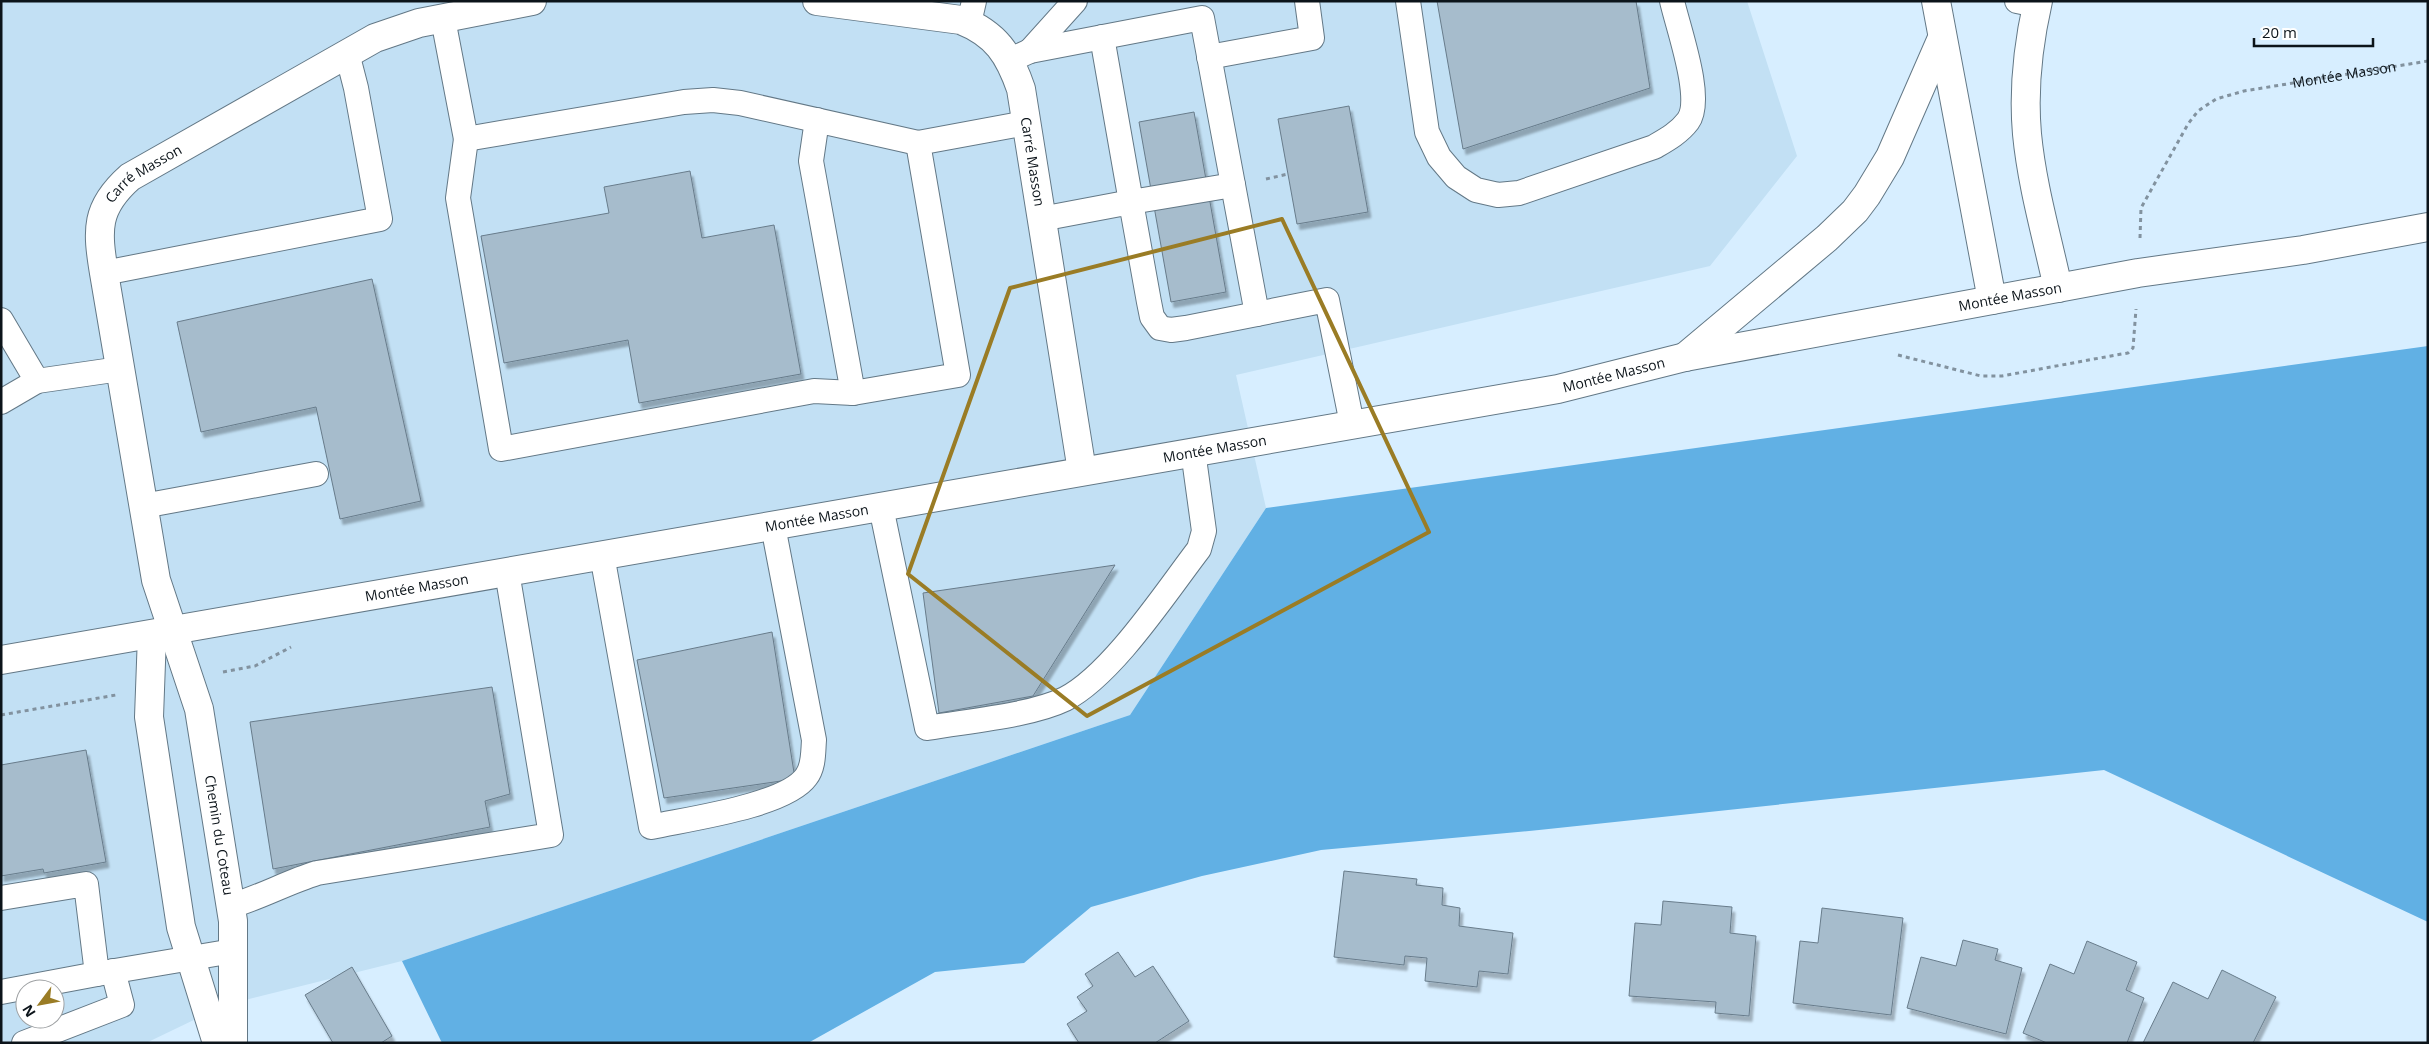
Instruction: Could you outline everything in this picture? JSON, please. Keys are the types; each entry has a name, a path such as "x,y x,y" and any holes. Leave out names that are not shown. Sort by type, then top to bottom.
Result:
{"main road":[{"name":"Carré Masson","path":"163,633 156,580 99,241 99,227 103,208 114,191 150,165 374,38 396,29 532,1"},
{"name":"Carré Masson","path":"817,1 937,16 972,12 992,38 1007,53 1020,55 1021,89 1026,123 1082,471"},
{"path":"1936,1 1992,300"},
{"path":"2031,3 2031,31 2026,84 2027,134 2035,183 2058,288"},
{"path":"1685,357 1827,238 1855,211 1890,157 1942,38"},
{"name":"Montée Masson","path":"1,660 1193,451 1558,389 1685,357 2167,268 2303,250 2428,227"},
{"path":"163,633 149,717 182,927 217,1043"},
{"name":"Chemin du Coteau","path":"163,633 199,709 231,906 233,1043"}],"lane":[{"path":"1020,55 1075,1"},
{"path":"1209,56 1312,38 1308,1"},
{"path":"1408,1 1428,132 1435,148 1456,177 1476,190 1498,195 1519,193 1654,146 1673,136 1688,120 1694,105 1694,89 1672,1"},
{"path":"443,18 466,139 458,198 501,449 814,391 853,393 958,375 918,143"},
{"path":"1020,55 1202,18 1256,314"},
{"path":"1102,37 1152,317 1160,328 1171,330 1327,300 1352,424"},
{"path":"104,273 380,219 356,88 347,53"},
{"path":"466,139 676,104 713,100 740,103 918,143 1026,123"},
{"path":"817,120 811,162 853,393"},
{"path":"1041,219 1233,185"},
{"path":"1,320 37,381"},
{"path":"1,402 37,381 120,369"},
{"path":"881,507 927,728 1032,709 1066,698 1098,675 1122,649 1199,549 1204,531 1193,451"},
{"path":"143,506 316,474"},
{"path":"602,556 651,827 767,801 791,790 806,777 812,764 814,740 773,526"},
{"path":"231,906 263,895 290,881 317,873 551,835 507,572"},
{"path":"1,898 86,884 105,972 122,1005 24,1043"},
{"path":"1,992 105,972 233,951"}],"path":[{"name":"Montée Masson","path":"2141,208 2188,124 2198,111 2216,99 2244,91 2428,61"},
{"path":"1981,376 2002,376 2128,353 2133,348 2135,341"},
{"path":"1,715 96,699"}],"highlighted area":[{"path":"1282,219 1429,532 1087,716 908,574 1010,288"}],"shaded area":[{"path":"1,1 1747,1 1797,156 1710,266 1236,375 1266,508 1130,715 402,961 225,1005 146,1043 1,1043"},
{"path":"2428,346 2428,922 2104,770 1539,830 1321,850 1202,876 1091,907 1024,963 935,972 808,1043 442,1043 402,961 1130,715 1266,508"}],"building":[{"path":"1437,1 1636,1 1650,88 1463,149"},
{"path":"1349,106 1368,212 1297,224 1278,119"},
{"path":"1194,112 1226,292 1171,302 1139,122"},
{"path":"690,171 702,238 774,225 801,374 639,403 628,340 504,363 481,236 609,213 604,187"},
{"path":"372,279 421,501 340,519 316,407 201,432 177,322"},
{"path":"1115,565 1033,696 939,713 923,593"},
{"path":"772,632 795,779 664,798 637,660"},
{"path":"492,687 510,794 485,801 490,827 273,869 250,722"},
{"path":"86,750 106,862 44,873 43,869 1,876 1,765"},
{"path":"1344,871 1417,879 1416,885 1443,888 1442,905 1460,908 1459,926 1513,933 1508,974 1479,971 1477,987 1425,981 1427,958 1405,956 1404,965 1334,957"},
{"path":"1663,901 1732,907 1730,933 1756,936 1749,1016 1715,1013 1716,1002 1629,996 1635,923 1661,925"},
{"path":"1822,908 1903,918 1891,1015 1793,1003 1800,941 1818,943"},
{"path":"1963,940 1998,949 1995,960 2022,968 2006,1034 1907,1008 1921,957 1956,966"},
{"path":"2087,941 2137,962 2126,990 2144,998 2127,1043 2047,1043 2023,1033 2050,964 2074,974"},
{"path":"1118,952 1135,977 1153,966 1189,1021 1155,1043 1079,1043 1067,1024 1087,1011 1077,997 1093,986 1085,974"},
{"path":"352,967 392,1036 381,1043 333,1043 305,995"},
{"path":"2222,970 2276,997 2253,1043 2143,1043 2173,982 2208,999"}]}
